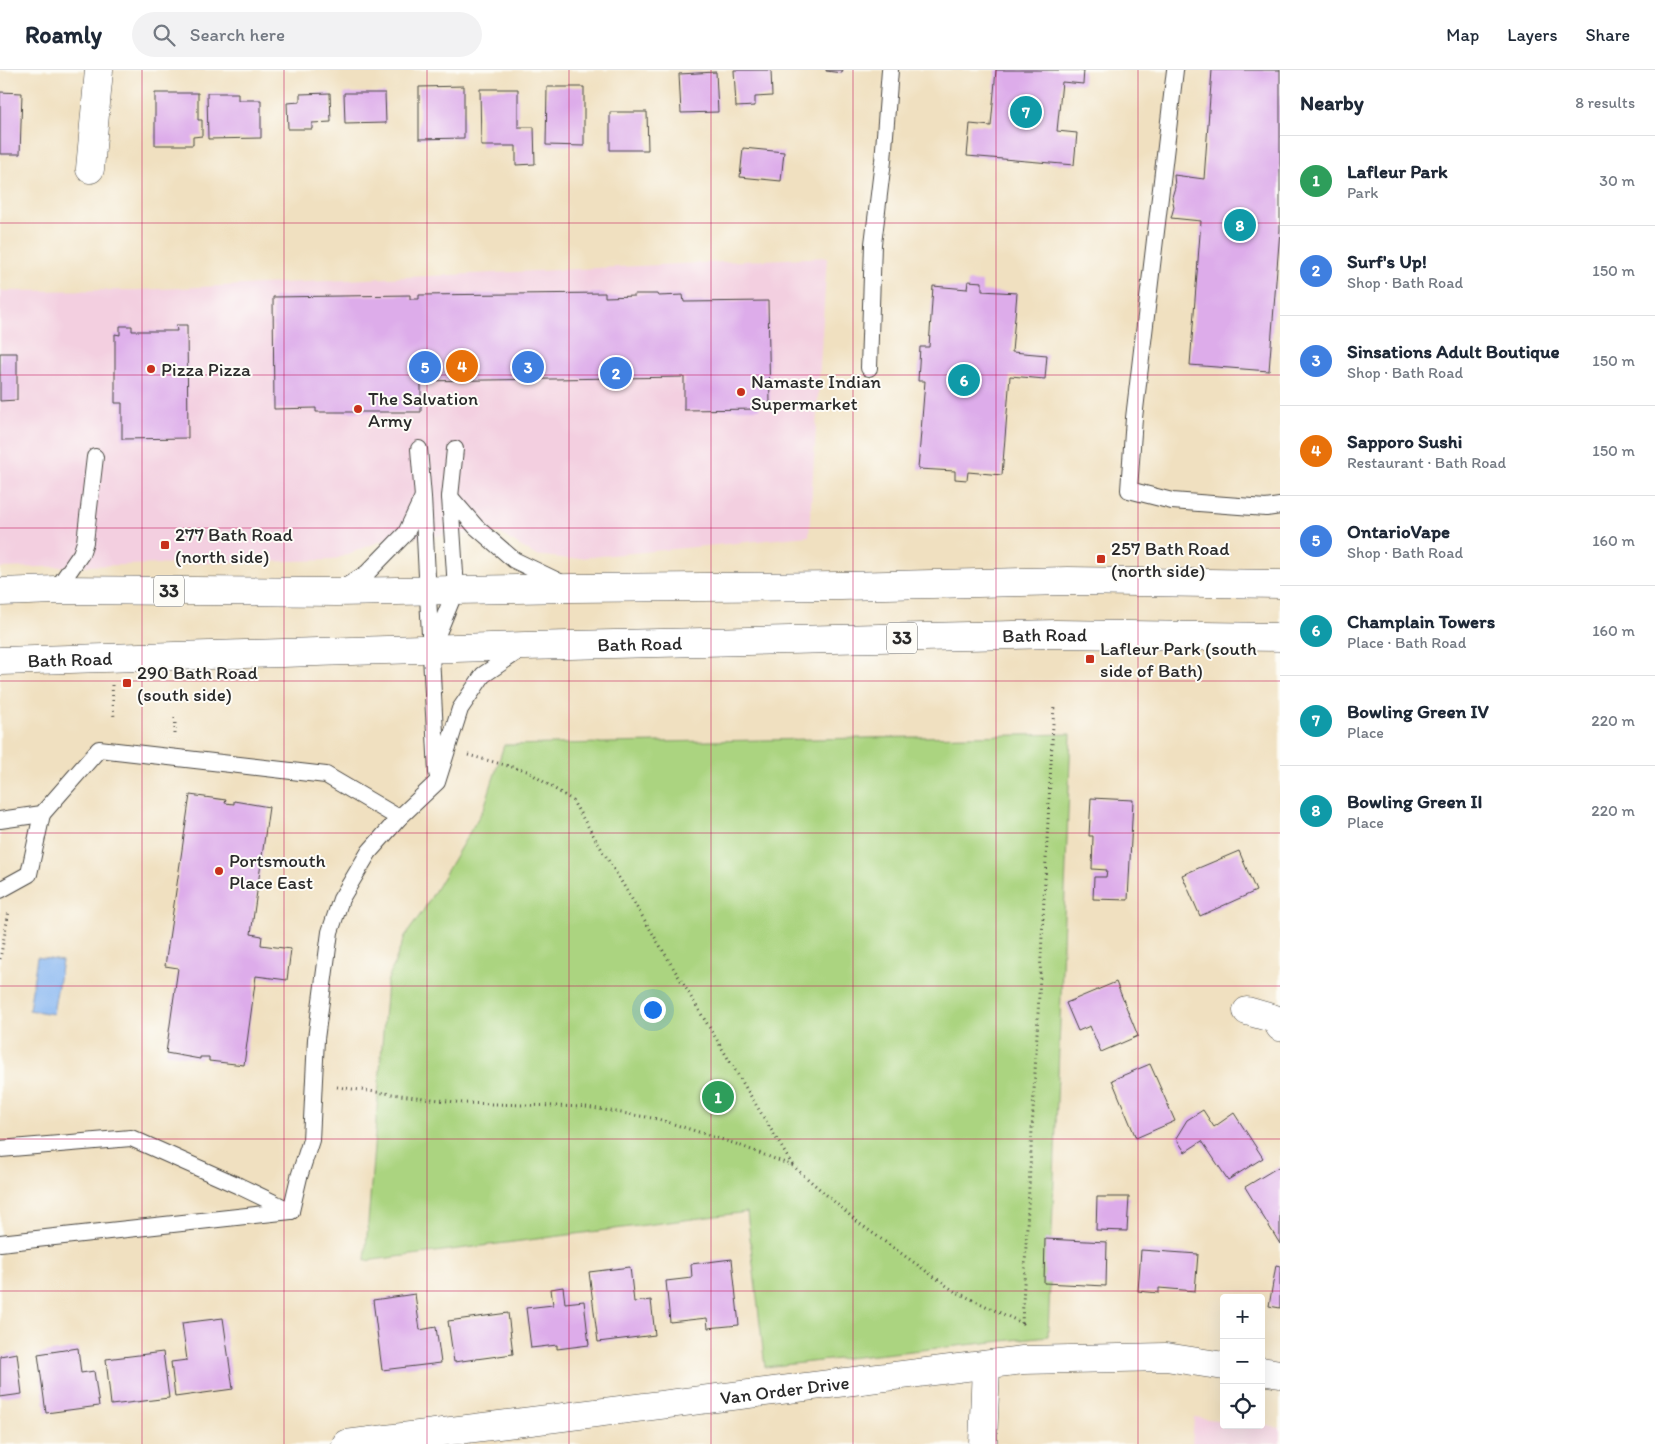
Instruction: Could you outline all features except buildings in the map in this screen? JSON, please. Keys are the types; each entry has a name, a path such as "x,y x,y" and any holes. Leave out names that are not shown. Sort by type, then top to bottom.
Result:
{"main road":[{"path":"90,169 99,70"},
{"name":"33","path":"0,592 56,590 337,592 456,589 851,586 1068,581 1280,584"},
{"name":"Bath Road","path":"0,661 525,646 1056,634 1280,637"},
{"path":"1247,1011 1275,1020 1280,1027"},
{"name":"Van Order Drive","path":"346,1444 1023,1360 1166,1357 1220,1365"},
{"path":"983,1444 986,1365"},
{"path":"1265,1372 1280,1374"}],"lane":[{"path":"869,368 873,244 883,160 890,70"},
{"path":"1176,70 1134,418 1129,490 1172,501 1266,508 1280,506"},
{"path":"419,449 437,782"},
{"path":"431,649 456,589 450,497 455,449"},
{"path":"56,590 81,554 85,542 95,457"},
{"path":"337,592 367,573 406,533 423,497"},
{"path":"450,497 476,527 514,560 571,588"},
{"path":"291,1211 310,1140 314,1056 330,932 341,900 369,852 399,818 437,782 460,709 483,675 525,646"},
{"path":"0,890 29,874 42,814 99,749 326,775 399,818"},
{"path":"0,820 42,814"},
{"path":"0,1149 130,1138 291,1211"},
{"path":"0,1242 291,1211"}],"path":[{"path":"110,659 114,719"},
{"path":"448,750 527,771 572,800 793,1166 860,1224 954,1291 1022,1323 1054,705"},
{"path":"0,959 15,881"},
{"path":"314,1084 463,1102 586,1107 649,1118 736,1144 793,1166"}],"shaded area":[{"path":"827,257 809,536 570,559 535,555 497,532 386,539 333,560 0,568 0,291 137,290"},
{"path":"1194,1417 1220,1420 1220,1429 1265,1429 1265,1426 1280,1428 1280,1444 1192,1444"}],"green space":[{"path":"1071,734 1048,1336 765,1367 747,1212 365,1261 387,982 405,936 423,911 484,808 504,745"}],"water":[{"path":"37,957 62,961 53,1014 29,1010"}],"place":[{"name":"Bowling Green IV","path":"1026,112"},
{"name":"Bowling Green II","path":"1240,225"},
{"name":"Sapporo Sushi","path":"462,366"},
{"name":"OntarioVape","path":"425,367"},
{"name":"Sinsations Adult Boutique","path":"528,367"},
{"name":"Pizza Pizza","path":"151,369"},
{"name":"Surf's Up!","path":"616,373"},
{"name":"Champlain Towers","path":"964,380"},
{"name":"Namaste Indian Supermarket","path":"741,392"},
{"name":"The Salvation Army","path":"358,409"},
{"name":"277 Bath Road (north side)","path":"165,545"},
{"name":"257 Bath Road (north side)","path":"1101,559"},
{"name":"Lafleur Park (south side of Bath)","path":"1090,659"},
{"name":"290 Bath Road (south side)","path":"127,683"},
{"name":"Portsmouth Place East","path":"219,871"},
{"name":"Lafleur Park","path":"718,1097"}]}
